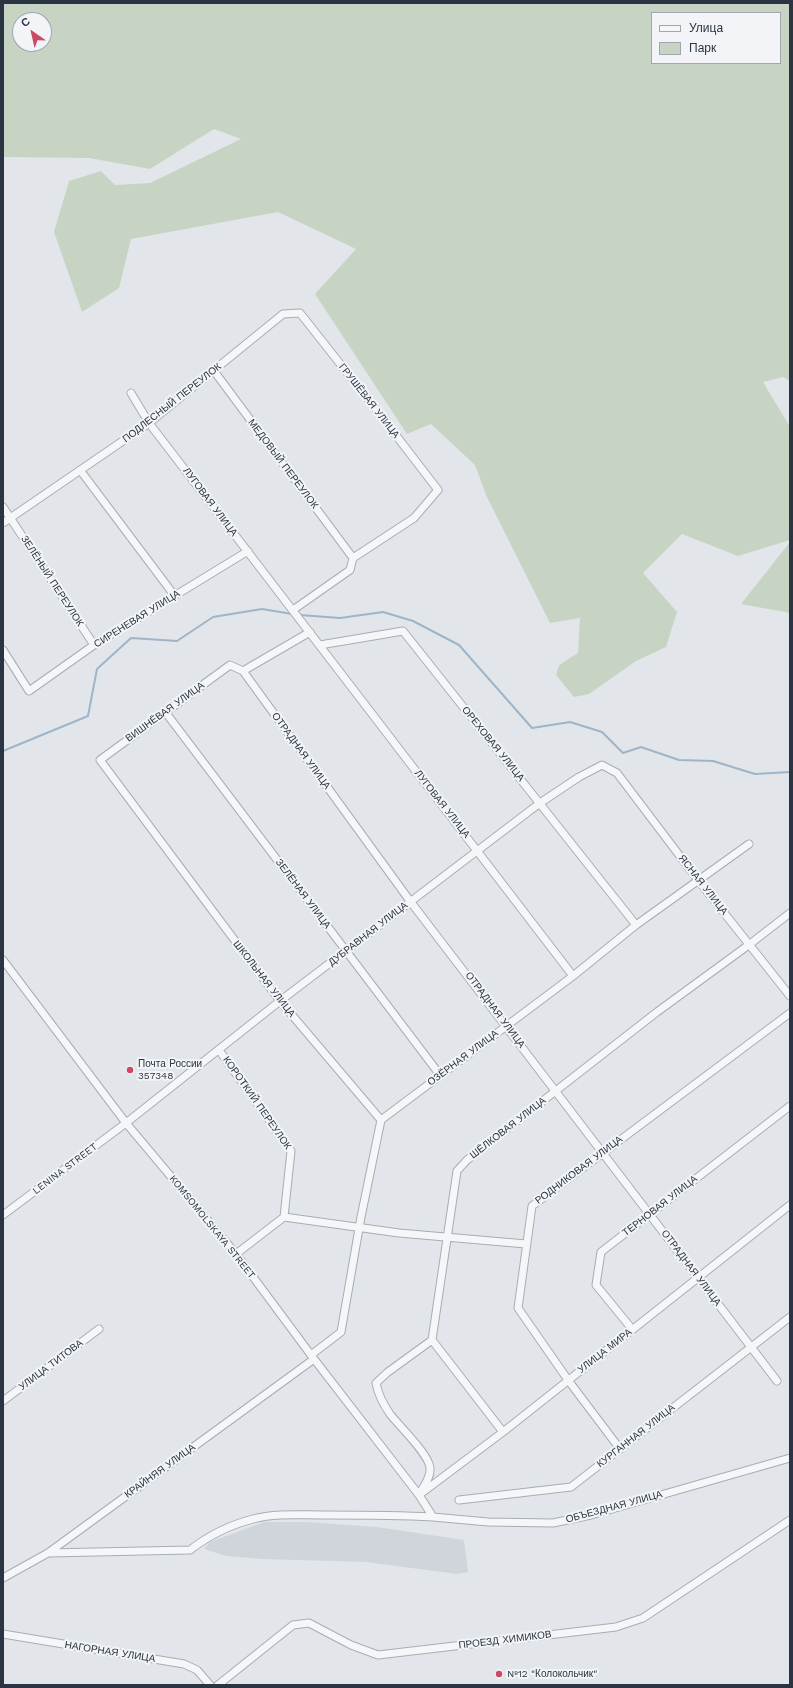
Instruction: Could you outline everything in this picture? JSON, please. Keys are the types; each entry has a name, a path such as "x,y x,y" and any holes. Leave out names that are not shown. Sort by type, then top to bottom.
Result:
{"street":[{"name":"ПОДЛЕСНЫЙ ПЕРЕУЛОК","path":"3,523 149,423 283,314 300,313"},
{"name":"ГРУШЁВАЯ УЛИЦА","path":"300,313 438,490 414,518 353,558"},
{"name":"МЕДОВЫЙ ПЕРЕУЛОК","path":"214,371 353,558"},
{"name":"ЛУГОВАЯ УЛИЦА","path":"131,392 149,423 478,850 573,976"},
{"path":"80,470 174,596"},
{"name":"ЗЕЛЁНЫЙ ПЕРЕУЛОК","path":"3,507 94,645"},
{"name":"СИРЕНЕВАЯ УЛИЦА","path":"3,650 29,691 94,645 248,551"},
{"path":"293,610 350,570 353,558"},
{"name":"ОРЕХОВАЯ УЛИЦА","path":"320,645 403,631 636,925"},
{"path":"243,671 310,632"},
{"name":"ВИШНЁВАЯ УЛИЦА","path":"153,833 100,760 230,665 243,671"},
{"name":"ОТРАДНАЯ УЛИЦА","path":"243,671 410,901 777,1381"},
{"name":"ЗЕЛЁНАЯ УЛИЦА","path":"166,713 440,1075"},
{"name":"ДУБРАВНАЯ УЛИЦА","path":"126,1123 280,1001 540,803 595,767 602,765 617,773"},
{"name":"ЯСНАЯ УЛИЦА","path":"617,773 698,880 790,996"},
{"name":"ШКОЛЬНАЯ УЛИЦА","path":"153,833 280,1001 381,1120"},
{"name":"ОЗЁРНАЯ УЛИЦА","path":"381,1120 573,976 636,925 749,844"},
{"name":"ШЁЛКОВАЯ УЛИЦА","path":"432,1340 457,1172 467,1160 657,1012 790,913"},
{"name":"KOMSOMOLSKAYA STREET","path":"3,960 126,1123 236,1254 419,1495 433,1517"},
{"name":"РОДНИКОВАЯ УЛИЦА","path":"620,1449 568,1380 518,1308 532,1206 790,1013"},
{"name":"КОРОТКИЙ ПЕРЕУЛОК","path":"219,1050 291,1151 284,1217"},
{"name":"ТЕРНОВАЯ УЛИЦА","path":"632,1329 596,1285 601,1252 790,1106"},
{"path":"313,1357 341,1332 359,1227 381,1120"},
{"name":"LENINA STREET","path":"3,1215 126,1123"},
{"name":"УЛИЦА МИРА","path":"419,1495 503,1432 790,1205"},
{"path":"236,1254 284,1217 399,1233 526,1244"},
{"name":"КУРГАННАЯ УЛИЦА","path":"459,1500 571,1487 790,1317"},
{"name":"УЛИЦА ТИТОВА","path":"3,1401 99,1329"},
{"path":"419,1495 428,1480 430,1469 427,1458 389,1413 378,1394 376,1383 388,1372 432,1340 503,1432"},
{"name":"КРАЙНЯЯ УЛИЦА","path":"3,1578 48,1553 313,1357"},
{"name":"ОБЪЕЗДНАЯ УЛИЦА","path":"48,1553 190,1550 203,1540 226,1529 253,1519 285,1515 396,1515 488,1522 553,1523 591,1515 790,1458"},
{"name":"ПРОЕЗД ХИМИКОВ","path":"218,1685 293,1625 309,1623 351,1645 378,1655 616,1627 643,1618 790,1520"},
{"name":"НАГОРНАЯ УЛИЦА","path":"3,1634 184,1664 197,1670 210,1685"}],"shaded area":[{"path":"264,1522 307,1522 377,1527 464,1540 468,1572 457,1574 366,1562 262,1559 226,1556 204,1549 210,1542"}],"green space":[{"path":"3,3 790,3 790,381 783,377 763,382 790,427 790,540 738,556 682,534 643,573 677,612 666,647 636,661 589,694 574,697 556,675 559,665 578,653 580,618 550,623 486,495 475,465 431,424 407,434 315,294 356,249 278,212 131,239 119,288 82,312 54,232 69,181 101,171 115,185 150,183 241,139 214,129 150,169 89,158 3,157"},
{"path":"790,542 790,613 741,604"}],"waterway":[{"path":"3,751 88,716 97,669 131,638 177,641 213,617 262,609 292,614"},
{"path":"300,615 340,618 383,612 413,621 459,645 532,728 570,722 602,732 623,753 641,747 679,760 713,761 755,774 790,772"}],"place":[{"name":"Почта России 357348","path":"130,1070"},
{"name":"№12 \"Колокольчик\"","path":"499,1674"}]}
